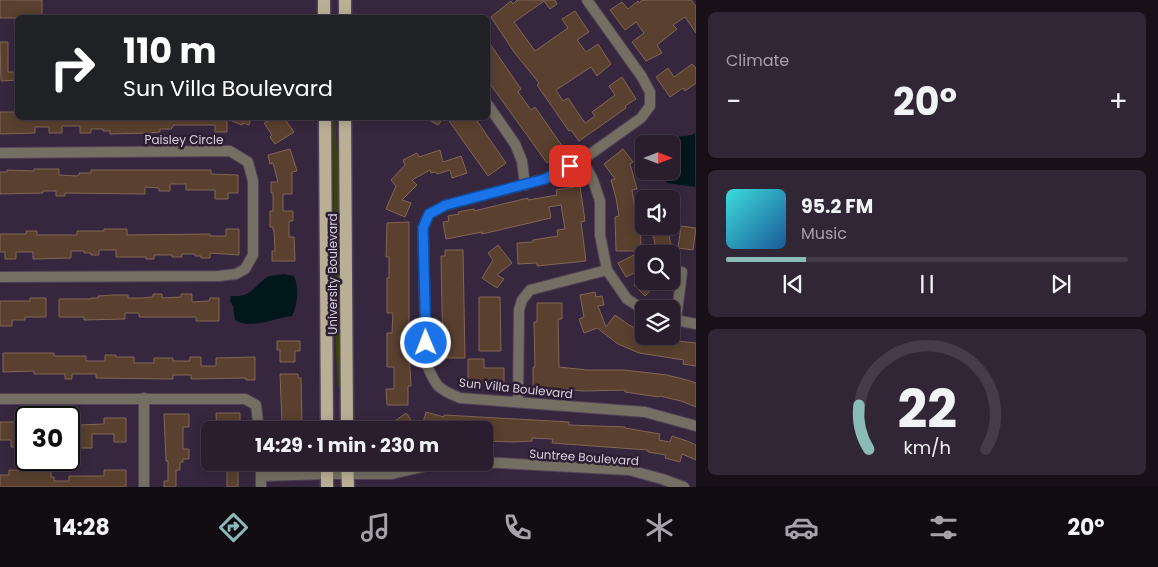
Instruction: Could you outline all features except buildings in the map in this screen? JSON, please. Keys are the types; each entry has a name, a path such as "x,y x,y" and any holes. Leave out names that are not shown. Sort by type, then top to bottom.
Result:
{"main road":[{"path":"324,0 324,15"},
{"path":"345,0 345,15"},
{"name":"University Boulevard","path":"325,120 327,421"},
{"name":"University Boulevard","path":"344,120 347,421"}],"street":[{"name":"Sun Villa Boulevard","path":"587,0 642,76 650,92 650,106 641,118 582,160 545,179 446,205 429,214 423,228 426,362 435,383 441,390 460,398 645,412 696,426"},
{"path":"490,108 515,144 522,161 525,185"},
{"name":"Paisley Circle","path":"0,153 230,151 248,162 253,181 253,255 245,269 236,274 219,276 0,277"},
{"path":"582,160 593,180 600,201 600,235 607,270 627,299 635,304"},
{"path":"518,402 518,310 522,300 530,290 607,270"},
{"path":"677,300 682,272"},
{"path":"680,321 696,324"},
{"path":"144,398 144,487"},
{"path":"0,399 245,399 256,405 258,421"},
{"name":"Suntree Boulevard","path":"493,463 629,470 684,487"},
{"path":"261,471 261,487"},
{"path":"261,476 392,474 405,471"}],"green space":[{"path":"333,120 335,120 338,169 340,386 338,386 335,334"}],"water":[{"path":"695,133 695,187 667,183 666,180 680,180 680,137"},
{"path":"284,274 294,276 297,285 297,301 292,316 255,324 241,323 235,320 233,306 230,301 231,296 247,294 267,277"}],"route":[{"path":"426,343 423,228 429,214 446,205 545,179 570,166"}]}
